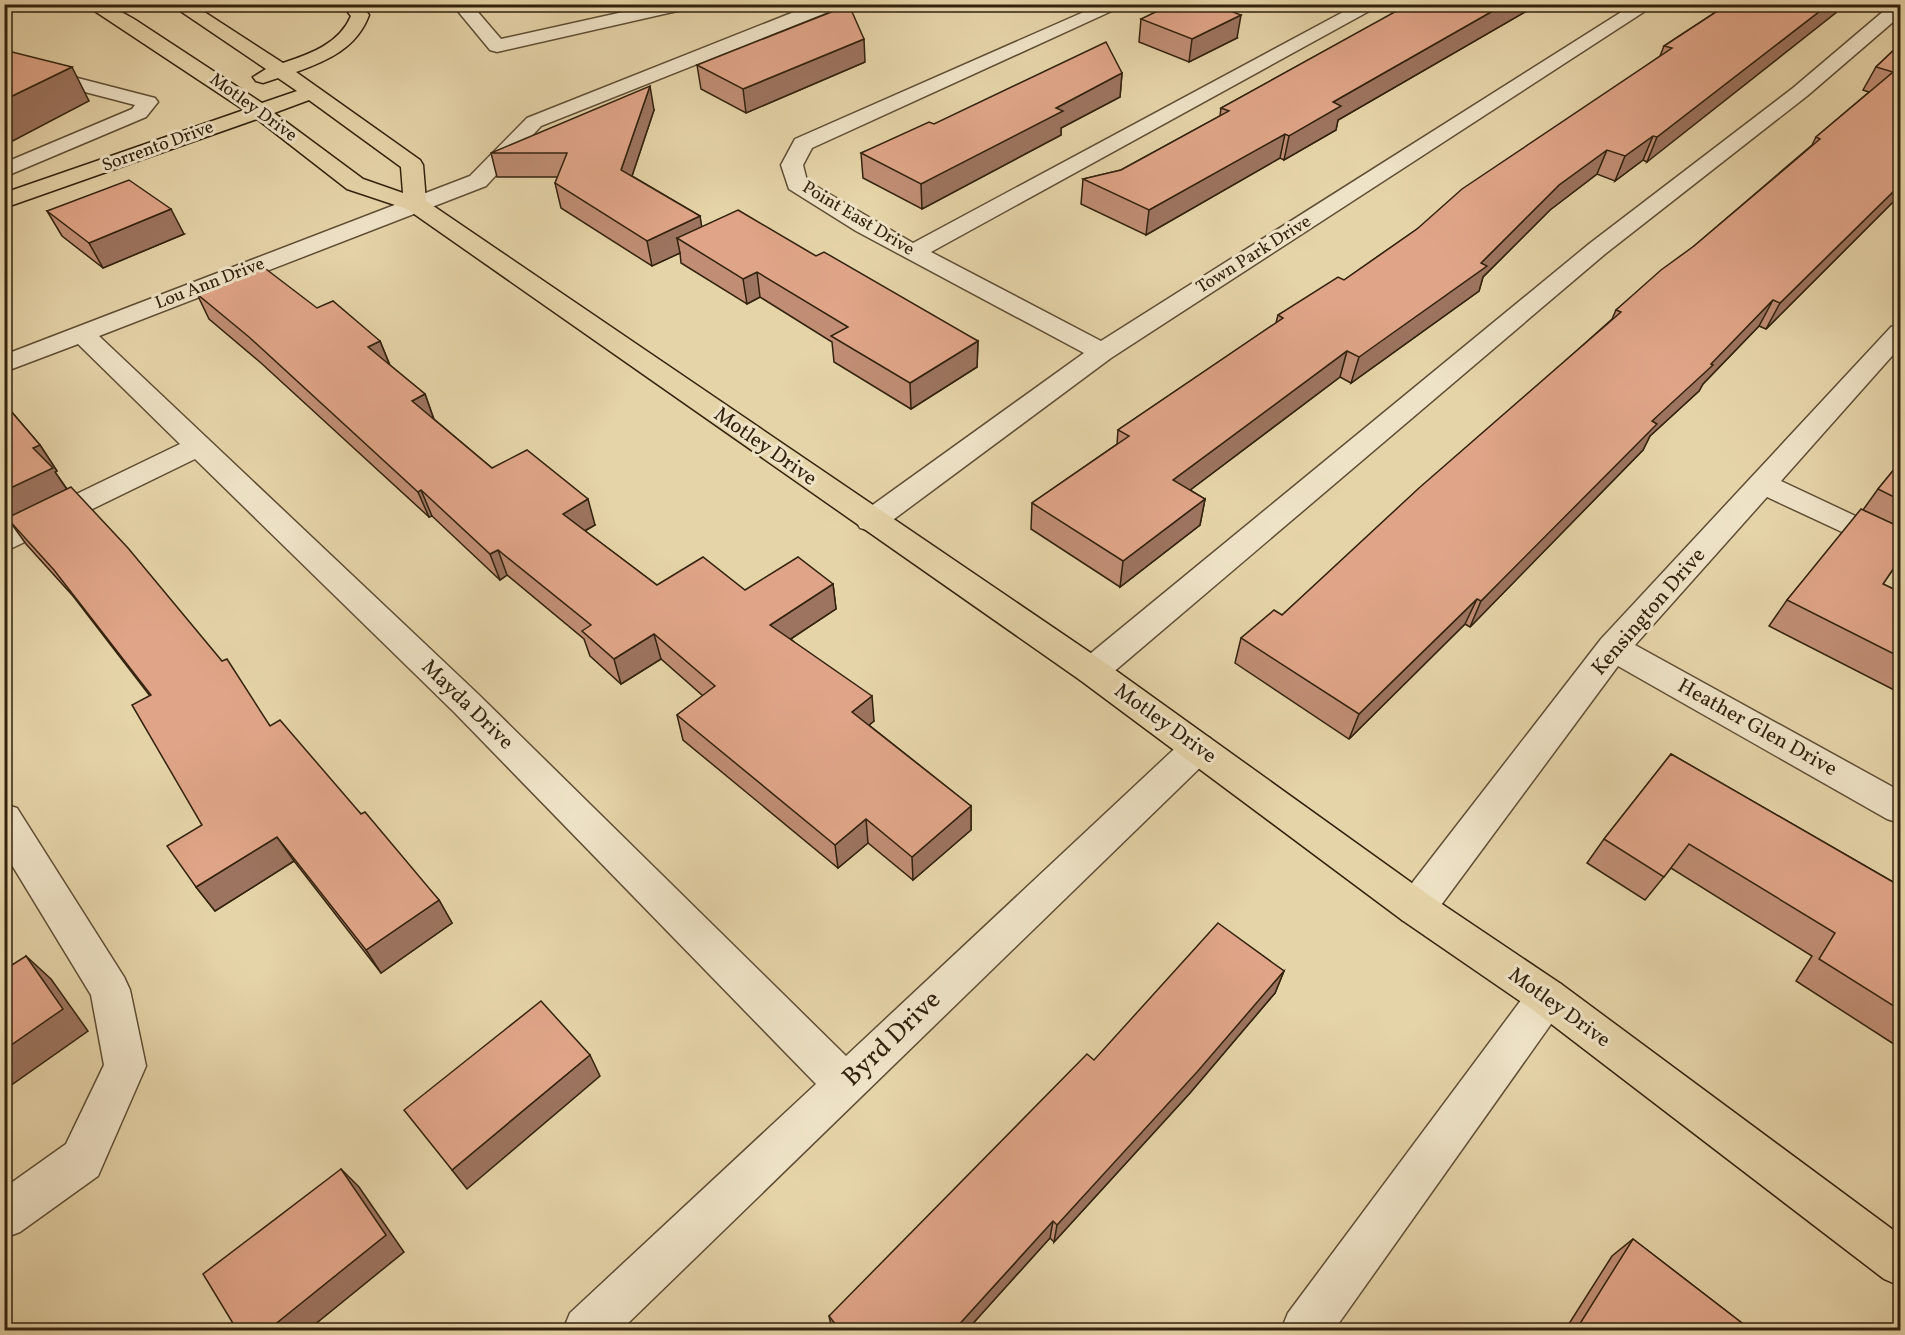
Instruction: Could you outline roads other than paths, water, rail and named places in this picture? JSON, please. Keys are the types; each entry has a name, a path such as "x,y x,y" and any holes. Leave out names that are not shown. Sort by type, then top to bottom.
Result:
{"main road":[{"name":"Motley Drive","path":"93,4 230,89 355,184 415,204 871,521 1092,671 1416,908 1547,997 1900,1263"},
{"path":"179,4 280,70 412,165 415,204"},
{"path":"230,89 280,70 346,39 357,28 360,15 350,4"},
{"name":"Sorrento Drive","path":"4,201 312,93"}],"street":[{"path":"461,4 497,46 686,4"},
{"name":"Lou Ann Drive","path":"4,364 478,181 534,122 832,4"},
{"name":"Point East Drive","path":"1102,352 914,252 797,184 792,165 803,144 1118,4"},
{"path":"914,252 1373,4"},
{"name":"Town Park Drive","path":"871,521 1102,352 1647,4"},
{"path":"1092,671 1597,249 1800,93 1900,7"},
{"path":"4,65 148,102 139,113 4,171"},
{"name":"Kensington Drive","path":"1416,908 1613,648 1764,484 1888,365 1900,332"},
{"name":"Mayda Drive","path":"81,333 466,703 845,1084"},
{"path":"4,542 42,521 198,446"},
{"path":"1764,484 1900,549"},
{"name":"Heather Glen Drive","path":"1613,648 1900,808"},
{"name":"Byrd Drive","path":"587,1330 1198,748"},
{"path":"4,819 110,990 125,1066 81,1160 4,1216"},
{"path":"1305,1330 1547,997"}]}
